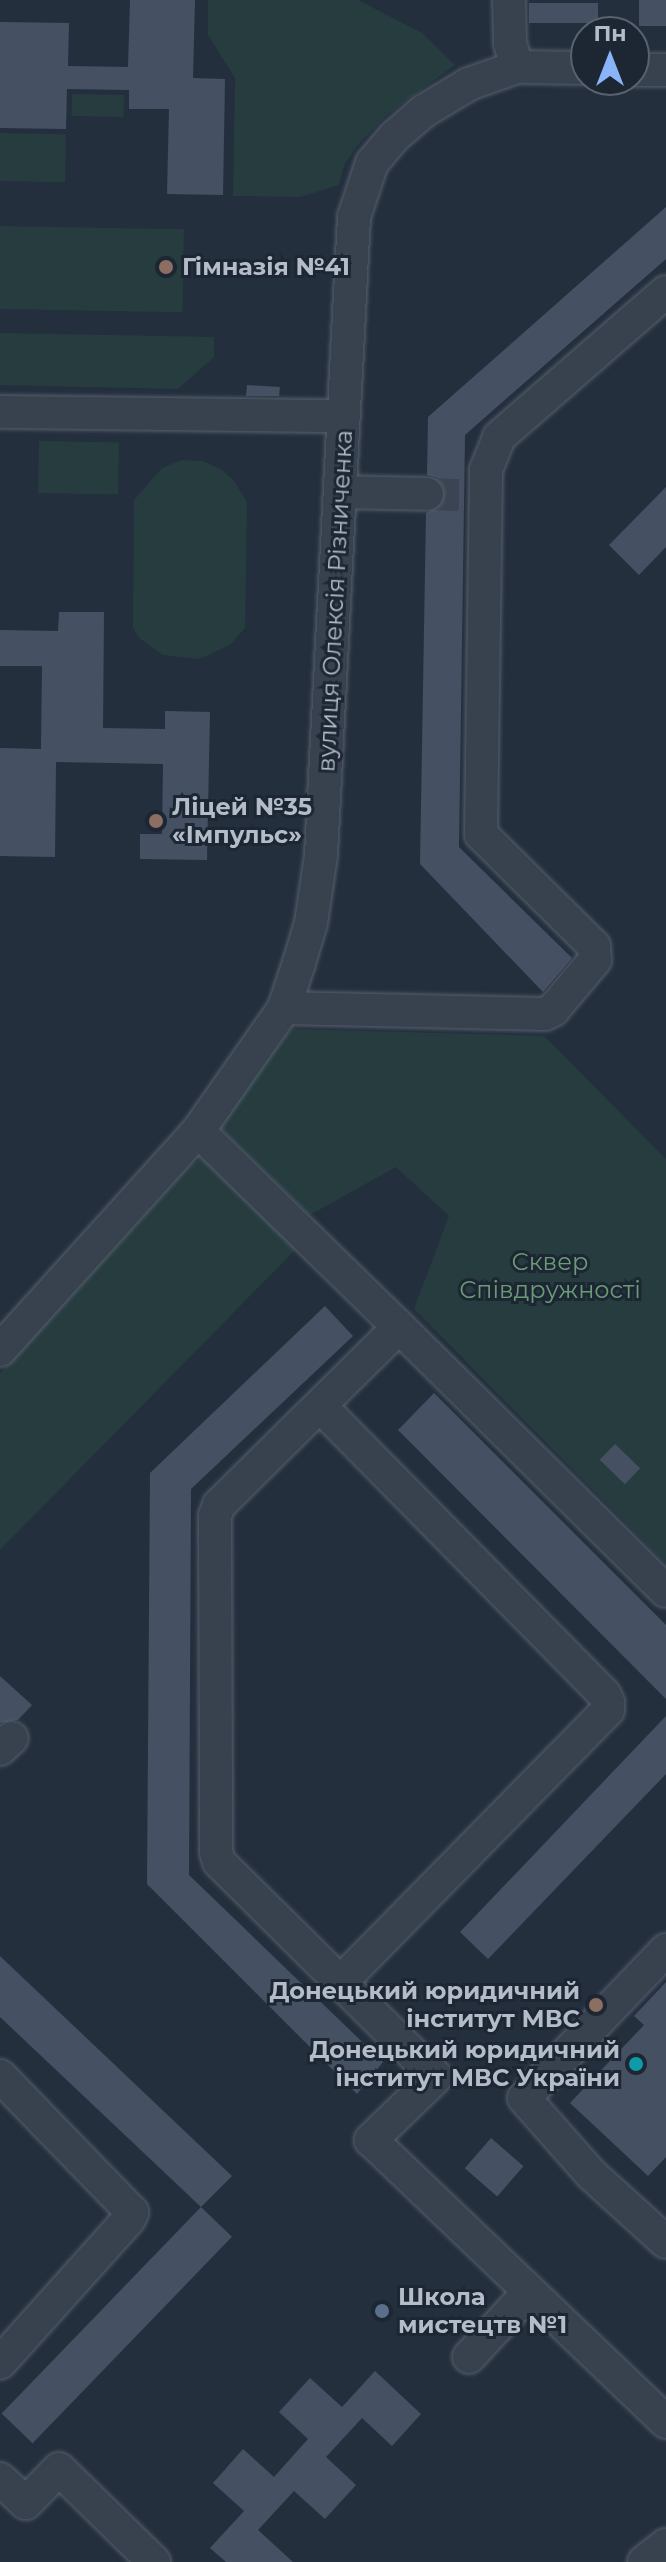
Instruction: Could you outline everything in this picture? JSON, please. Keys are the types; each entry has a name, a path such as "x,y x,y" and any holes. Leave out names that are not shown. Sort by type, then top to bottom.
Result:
{"street":[{"path":"509,0 510,43 517,67 570,68"},
{"name":"вулиця Олексія Різниченка","path":"0,1350 198,1131 284,1008 311,923 321,855 354,217 372,163 395,136 424,111 469,84 517,67"},
{"path":"284,1008 550,1013 595,960 594,946 481,834 475,495 499,437 666,292"},
{"path":"0,412 344,416"},
{"path":"341,492 427,494"},
{"path":"198,1131 666,1591"},
{"path":"399,1327 321,1407 226,1496 215,1516 216,1852 224,1870 436,2077 371,2140 665,2420"},
{"path":"321,1407 593,1683 608,1702 608,1710 340,1983"},
{"path":"666,1950 524,2098 591,2174 666,2242"},
{"path":"0,2076 132,2212 0,2363"},
{"path":"469,2357 529,2292"},
{"path":"0,2479 26,2503 59,2469 154,2562"},
{"path":"644,2562 666,2545"}],"green space":[{"path":"208,0 358,0 422,33 455,65 386,116 357,146 344,165 339,185 300,197 233,196 235,78 208,35"},
{"path":"72,94 124,95 124,117 72,116"},
{"path":"0,133 66,134 65,182 0,181"},
{"path":"0,226 184,229 183,312 0,309"},
{"path":"0,333 214,337 214,357 178,389 0,385"},
{"path":"39,441 119,442 118,494 38,493"},
{"path":"182,460 202,461 221,469 234,481 247,502 245,628 230,645 199,659 163,655 139,638 133,627 134,500 162,468"},
{"name":"Сквер Співдружності","path":"292,1029 544,1036 666,1159 666,1564 414,1309 449,1216 396,1167 310,1215 208,1116"},
{"path":"201,1159 212,1161 299,1246 0,1550 0,1373 190,1165"}],"building":[{"path":"130,0 195,0 193,78 225,79 223,195 167,194 169,109 129,109 129,90 67,89 66,129 0,128 0,22 69,23 68,66 128,67"},
{"path":"639,0 666,0 666,26 650,26 650,16 639,16"},
{"path":"529,3 598,3 598,16 570,16 570,23 529,23"},
{"path":"666,207 666,259 465,435 459,847 572,958 543,992 420,864 426,513 443,504 446,494 438,478 427,475 428,417"},
{"path":"247,385 280,387 279,396 246,396"},
{"path":"666,487 666,547 639,575 609,545"},
{"path":"59,612 104,612 103,728 165,729 165,711 210,712 207,860 140,859 140,834 162,834 163,764 56,762 55,857 0,856 0,748 41,749 42,666 0,666 0,630 58,631"},
{"path":"325,1306 353,1336 191,1489 189,1875 383,2062 357,2094 147,1884 150,1473"},
{"path":"434,1393 666,1625 666,1699 398,1430"},
{"path":"615,1444 640,1468 625,1484 600,1460"},
{"path":"0,1676 32,1705 18,1720 0,1723"},
{"path":"666,1716 666,1774 488,1959 460,1932"},
{"path":"0,1956 232,2176 201,2207 0,2017"},
{"name":"Донецький юридичний інститут МВС України","path":"666,1982 666,2157 648,2176 570,2103 644,2025 634,2016"},
{"path":"491,2138 523,2166 497,2196 465,2168"},
{"path":"201,2207 232,2237 33,2443 2,2413"},
{"path":"375,2371 421,2414 392,2446 362,2418 326,2457 356,2485 325,2519 294,2491 258,2530 293,2562 226,2562 210,2548 244,2511 213,2483 243,2449 274,2477 308,2439 279,2412 310,2378 342,2407"}],"tunnel":[{"path":"427,494 465,495"}],"place":[{"name":"Гімназія №41","path":"166,267"},
{"name":"Ліцей №35 «Імпульс»","path":"156,821"},
{"name":"Донецький юридичний інститут МВС","path":"596,2005"},
{"name":"Донецький юридичний інститут МВС України","path":"636,2064"},
{"name":"Школа мистецтв №1","path":"382,2311"}]}
